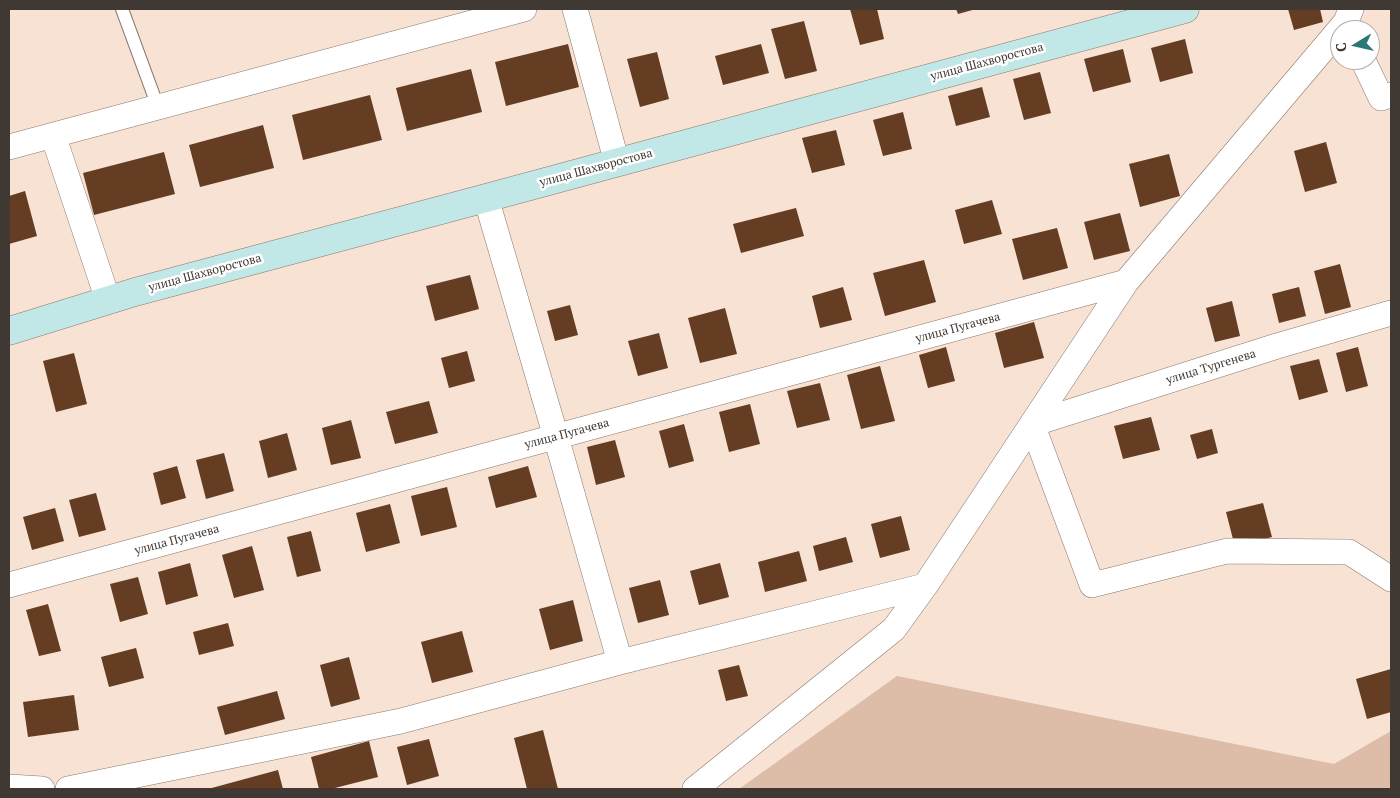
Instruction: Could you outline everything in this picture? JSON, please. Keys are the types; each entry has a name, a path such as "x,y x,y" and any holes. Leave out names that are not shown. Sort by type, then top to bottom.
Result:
{"street":[{"path":"9,147 524,9"},
{"path":"575,9 617,163"},
{"name":"улица Шахворостова","path":"9,331 135,292 1185,9"},
{"path":"695,789 894,629 925,586 1126,282 1330,42"},
{"path":"1368,70 1381,98 1391,96"},
{"path":"53,135 108,300"},
{"path":"486,198 620,662"},
{"name":"улица Пугачева","path":"9,585 1126,282"},
{"name":"улица Тургенева","path":"1032,424 1391,312"},
{"path":"1032,424 1092,585 1227,551 1349,552 1391,579"},
{"path":"68,789 113,785 401,721 620,662 925,586"},
{"path":"9,787 42,789"}],"lane":[{"path":"122,9 158,107"}],"shaded area":[{"path":"897,676 1334,764 1391,731 1391,789 739,789"}],"building":[{"path":"850,9 877,9 884,39 860,45"},
{"path":"956,9 976,9 958,14"},
{"path":"1288,9 1320,9 1323,22 1294,30"},
{"path":"804,21 817,71 785,79 771,29"},
{"path":"1185,39 1193,73 1160,82 1151,48"},
{"path":"568,44 579,87 506,106 495,62"},
{"path":"761,44 769,73 723,85 715,56"},
{"path":"1123,49 1131,82 1093,92 1084,59"},
{"path":"657,52 669,99 640,107 627,59"},
{"path":"471,69 482,112 407,131 396,88"},
{"path":"1040,72 1051,113 1024,120 1013,79"},
{"path":"982,87 990,117 956,126 948,96"},
{"path":"370,95 382,140 303,160 292,115"},
{"path":"903,112 912,149 883,156 873,120"},
{"path":"263,125 274,168 200,187 189,145"},
{"path":"836,130 845,165 812,173 802,138"},
{"path":"1326,142 1337,183 1305,192 1294,151"},
{"path":"164,152 175,194 94,215 83,173"},
{"path":"1169,154 1180,196 1140,207 1129,164"},
{"path":"25,191 37,236 9,244 9,196"},
{"path":"992,200 1002,234 964,244 955,210"},
{"path":"796,208 804,236 741,253 733,224"},
{"path":"1120,213 1130,251 1094,260 1084,222"},
{"path":"1057,228 1068,268 1023,280 1012,239"},
{"path":"924,260 936,302 885,316 873,273"},
{"path":"1340,264 1351,307 1325,314 1314,271"},
{"path":"470,275 479,309 435,321 426,286"},
{"path":"843,287 852,320 820,328 812,296"},
{"path":"1299,287 1306,316 1279,323 1272,294"},
{"path":"1232,301 1240,336 1215,342 1206,308"},
{"path":"570,305 578,335 555,341 547,311"},
{"path":"725,308 737,354 700,363 688,318"},
{"path":"1034,322 1044,358 1004,368 995,333"},
{"path":"659,333 668,368 638,376 628,341"},
{"path":"946,347 955,381 928,388 919,355"},
{"path":"1358,347 1368,386 1346,392 1336,353"},
{"path":"467,351 475,381 449,388 441,358"},
{"path":"74,353 87,404 56,412 43,361"},
{"path":"1319,359 1328,392 1299,400 1290,366"},
{"path":"880,366 895,421 861,429 847,375"},
{"path":"820,383 830,420 797,428 787,391"},
{"path":"429,401 438,433 395,444 386,412"},
{"path":"750,404 760,444 729,452 719,412"},
{"path":"1151,417 1160,450 1123,459 1114,426"},
{"path":"351,420 361,458 331,465 322,428"},
{"path":"684,424 694,461 669,468 659,431"},
{"path":"1212,429 1218,453 1197,459 1190,435"},
{"path":"287,433 297,470 268,478 259,441"},
{"path":"615,440 625,477 596,485 587,447"},
{"path":"224,453 234,491 206,499 196,460"},
{"path":"177,466 186,498 161,505 153,473"},
{"path":"528,466 537,497 496,508 488,477"},
{"path":"447,487 457,527 421,536 411,496"},
{"path":"96,493 106,530 79,537 69,500"},
{"path":"1263,503 1272,537 1235,547 1226,512"},
{"path":"390,504 400,543 366,552 356,513"},
{"path":"55,508 64,541 32,550 23,517"},
{"path":"901,516 910,550 880,558 871,524"},
{"path":"311,531 321,571 297,577 287,537"},
{"path":"846,537 853,562 819,571 813,546"},
{"path":"252,546 264,590 234,598 222,555"},
{"path":"799,551 807,581 765,592 758,562"},
{"path":"190,563 198,596 166,605 158,572"},
{"path":"720,563 729,597 699,605 690,571"},
{"path":"138,577 148,614 120,622 110,584"},
{"path":"660,580 669,615 638,623 629,588"},
{"path":"573,600 583,641 550,650 539,609"},
{"path":"48,604 61,651 39,656 26,610"},
{"path":"228,623 234,646 199,655 193,632"},
{"path":"462,631 473,672 432,683 421,642"},
{"path":"136,648 144,678 109,687 101,657"},
{"path":"349,657 360,699 331,707 320,665"},
{"path":"739,665 748,696 726,701 718,670"},
{"path":"1391,669 1391,712 1367,719 1356,679"},
{"path":"277,691 285,719 225,735 217,707"},
{"path":"74,695 79,730 28,737 23,702"},
{"path":"543,730 558,789 527,789 514,738"},
{"path":"429,739 439,776 407,785 397,747"},
{"path":"369,741 378,777 331,789 319,789 311,757"},
{"path":"278,770 283,789 208,789"}]}
